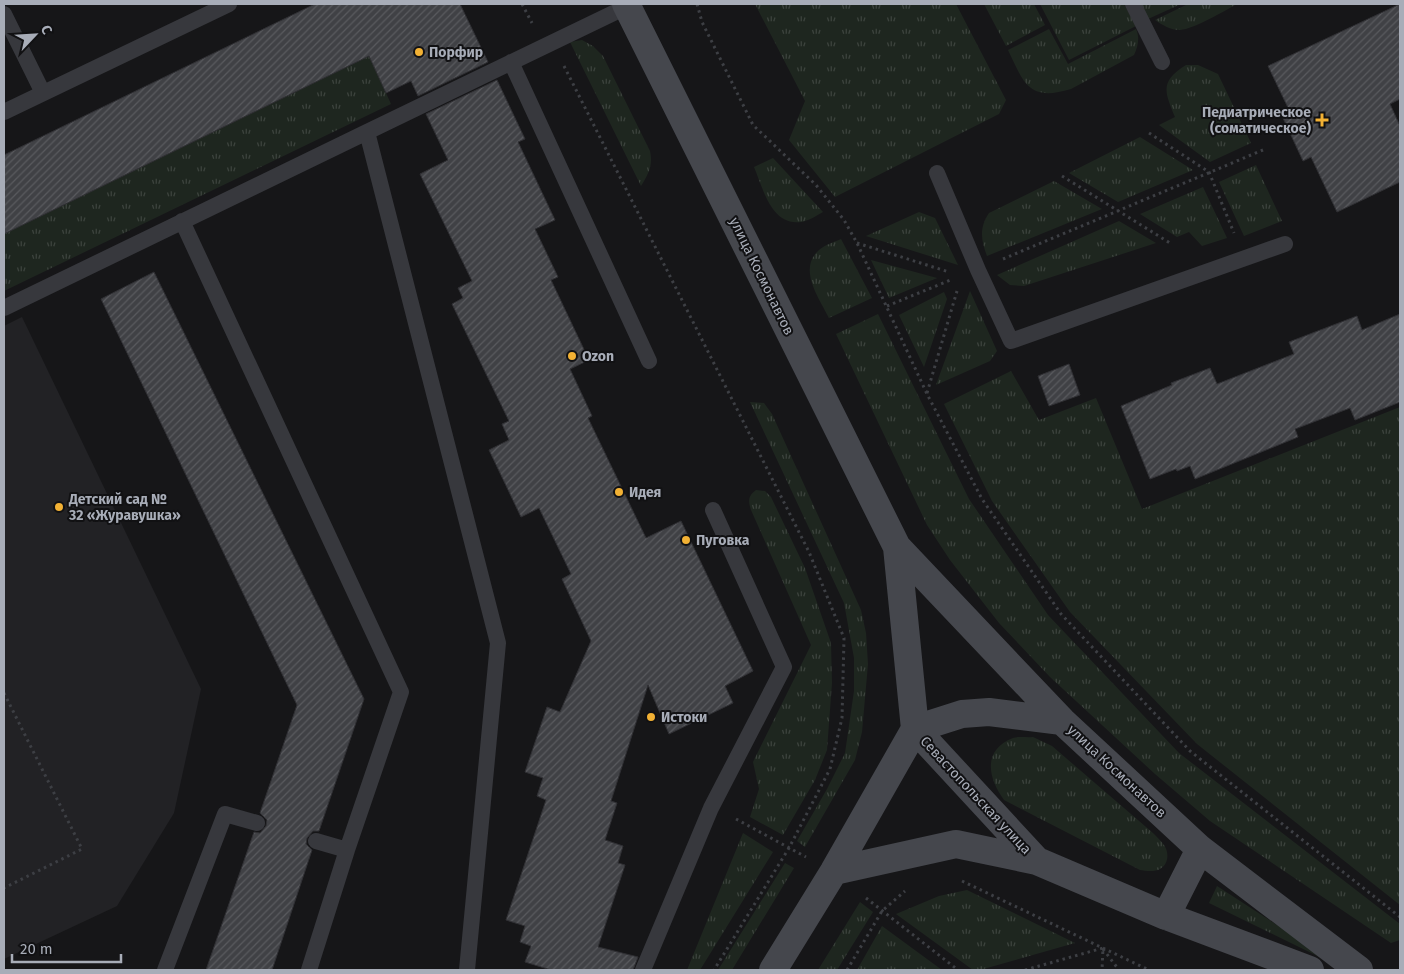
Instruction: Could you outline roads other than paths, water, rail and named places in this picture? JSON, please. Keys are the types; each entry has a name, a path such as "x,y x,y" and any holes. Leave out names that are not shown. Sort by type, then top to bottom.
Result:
{"main road":[{"name":"улица Космонавтов","path":"627,5 897,547 1062,721 1200,849 1359,970"},
{"name":"улица Космонавтов","path":"897,547 915,728"},
{"name":"Севастопольская улица","path":"1037,861 915,728 962,714 989,712 1062,721"},
{"path":"773,970 834,871 915,728"},
{"name":"Севастопольская улица","path":"834,871 956,844 1037,861 1166,916 1310,970"},
{"path":"1166,916 1200,849"}],"lane":[{"path":"4,112 228,4"},
{"path":"1133,4 1162,62"},
{"path":"4,308 627,5"},
{"path":"4,14 43,93"},
{"path":"511,62 648,361"},
{"path":"367,132 498,643 467,970"},
{"path":"937,174 1011,341 1285,244"},
{"path":"182,221 401,692 347,850 309,970"},
{"path":"643,970 711,808 784,667 713,510"},
{"path":"164,970 225,814 257,823"},
{"path":"316,841 347,850"}],"place":[{"name":"Порфир","path":"419,52"},
{"name":"Педиатрическое (соматическое)","path":"1322,120"},
{"name":"Ozon","path":"572,356"},
{"name":"Идея","path":"619,492"},
{"name":"Детский сад № 32 «Журавушка»","path":"59,507"},
{"name":"Пуговка","path":"686,540"},
{"name":"Истоки","path":"651,717"}]}
